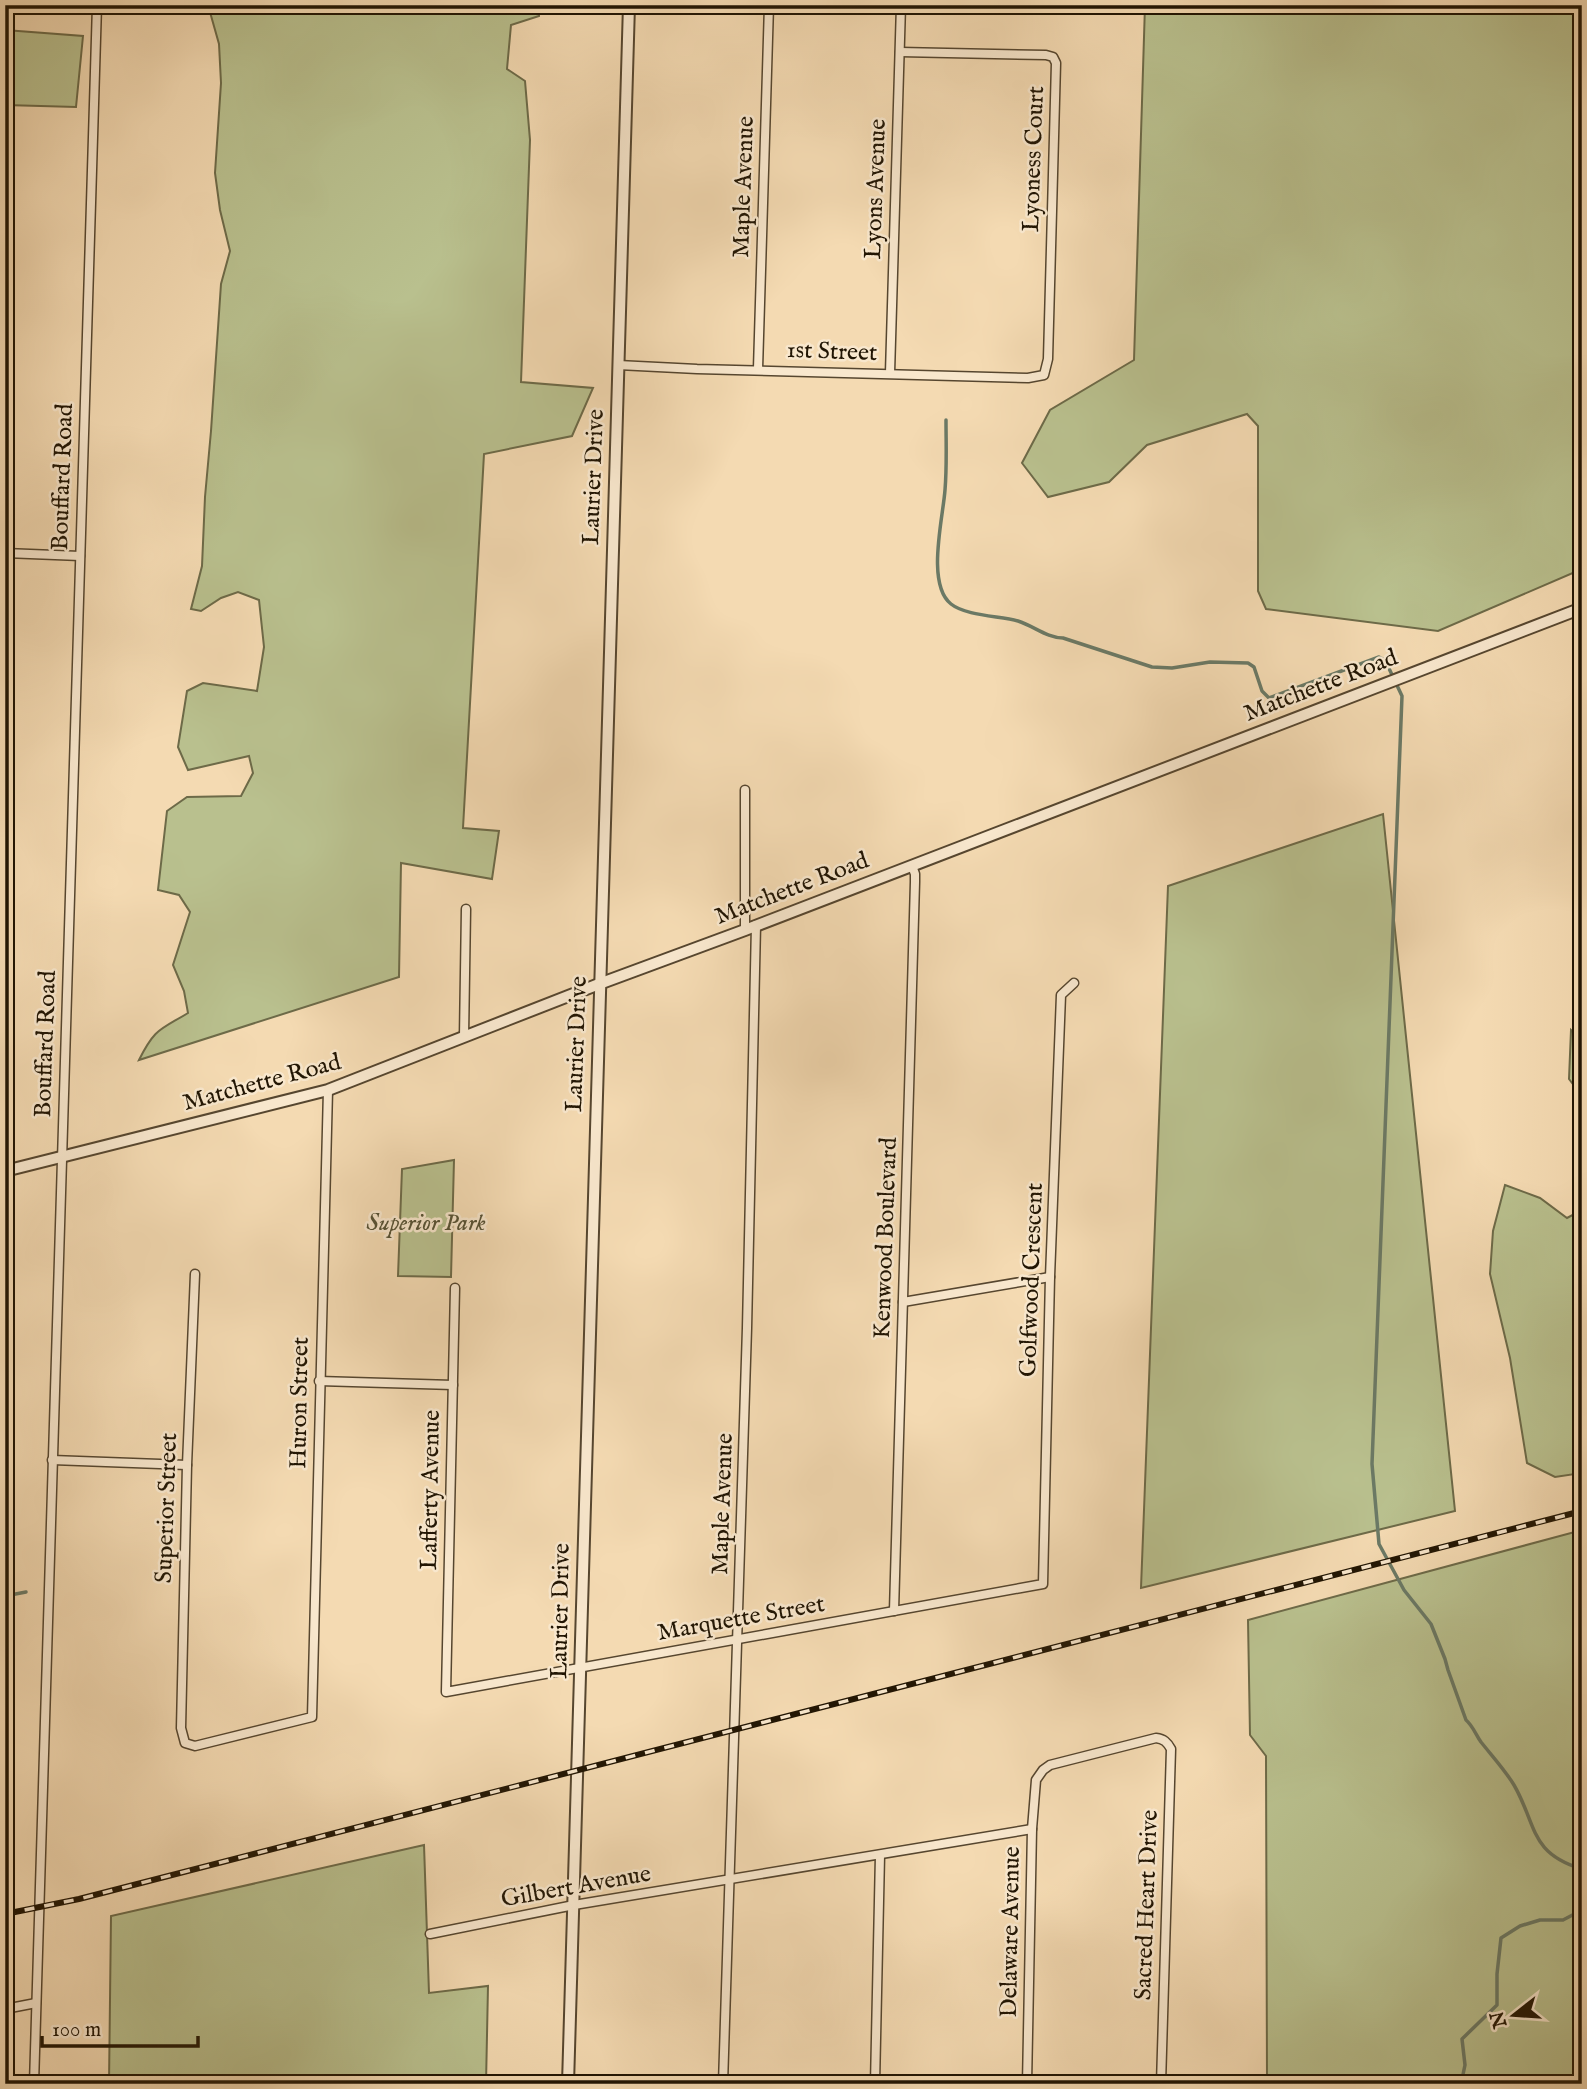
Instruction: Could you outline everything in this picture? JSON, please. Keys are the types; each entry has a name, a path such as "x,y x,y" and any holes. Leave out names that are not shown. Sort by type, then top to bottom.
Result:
{"street":[{"name":"Bouffard Road","path":"34,2084 97,5"},
{"name":"Laurier Drive","path":"568,2084 629,5"},
{"name":"Maple Avenue","path":"758,369 769,5"},
{"name":"Lyons Avenue","path":"890,373 901,5"},
{"name":"Lyoness Court","path":"900,52 1046,55 1056,63 1048,359 1045,375"},
{"name":"1st Street","path":"618,365 1028,378 1045,375"},
{"path":"5,553 80,556"},
{"name":"Matchette Road","path":"5,1171 328,1090 1582,608"},
{"path":"745,790 745,930"},
{"name":"Kenwood Boulevard","path":"894,1611 915,874 912,866"},
{"path":"464,1037 466,909"},
{"name":"Maple Avenue","path":"723,2084 750,1232 756,925"},
{"name":"Golfwood Crescent","path":"1043,1584 1050,1277 1061,995 1074,983"},
{"name":"Huron Street","path":"185,1743 195,1746 312,1717 328,1090"},
{"name":"Superior Street","path":"185,1743 181,1728 187,1465 195,1274"},
{"path":"903,1302 1050,1277"},
{"name":"Lafferty Avenue","path":"446,1692 456,1288"},
{"path":"319,1381 453,1385"},
{"path":"52,1460 187,1465"},
{"name":"Marquette Street","path":"446,1692 1043,1584"},
{"name":"Sacred Heart Drive","path":"1036,1780 1050,1765 1156,1738 1168,1742 1171,1749 1161,2084"},
{"name":"Delaware Avenue","path":"1027,2084 1032,1829 1036,1780"},
{"name":"Gilbert Avenue","path":"430,1934 574,1905 1032,1829"},
{"path":"875,2084 880,1855"},
{"path":"5,2009 36,2003"}],"green space":[{"path":"208,5 539,5 539,16 511,25 507,69 525,81 530,140 521,382 593,388 572,436 484,454 463,828 499,831 492,879 401,863 399,977 139,1060 159,1031 188,1013 184,991 173,965 190,912 179,895 158,890 167,811 187,797 241,796 253,773 249,756 188,770 178,747 187,691 203,683 257,691 264,647 259,600 238,592 221,598 201,611 191,609 202,566 221,284 230,251 215,173 221,83 219,44"},
{"path":"1145,5 1582,5 1582,569 1438,631 1266,609 1258,591 1258,426 1247,414 1147,445 1109,482 1048,497 1022,463 1050,410 1134,360"},
{"path":"5,30 83,36 76,107 5,105"},
{"path":"1383,814 1455,1511 1141,1588 1168,886"},
{"path":"1571,1030 1582,1041 1582,1096 1569,1079"},
{"name":"Superior Park","path":"454,1160 451,1277 398,1276 402,1169"},
{"path":"1505,1185 1540,1198 1567,1218 1582,1210 1582,1473 1555,1477 1527,1463 1510,1358 1490,1274 1493,1231"},
{"path":"1582,1530 1582,2084 1272,2084 1267,2080 1266,1756 1250,1735 1248,1620"},
{"path":"424,1845 429,1993 488,1986 486,2084 109,2084 111,1916"}],"waterway":[{"path":"946,420 946,481 939,533 938,567 943,595 957,608 1018,621 1051,636 1152,667 1172,668 1210,662 1248,663 1254,667 1262,691 1269,698 1379,657 1385,660 1402,696 1372,1464 1379,1544 1404,1590 1431,1624 1466,1720 1514,1785 1543,1846 1552,1855 1582,1869"},
{"path":"5,1596 26,1592"},
{"path":"1461,2084 1465,2065 1462,2039 1497,2005 1501,1938 1520,1926 1540,1920 1563,1920 1582,1910"}],"railway":[{"path":"5,1914 79,1899 1582,1511"}]}
